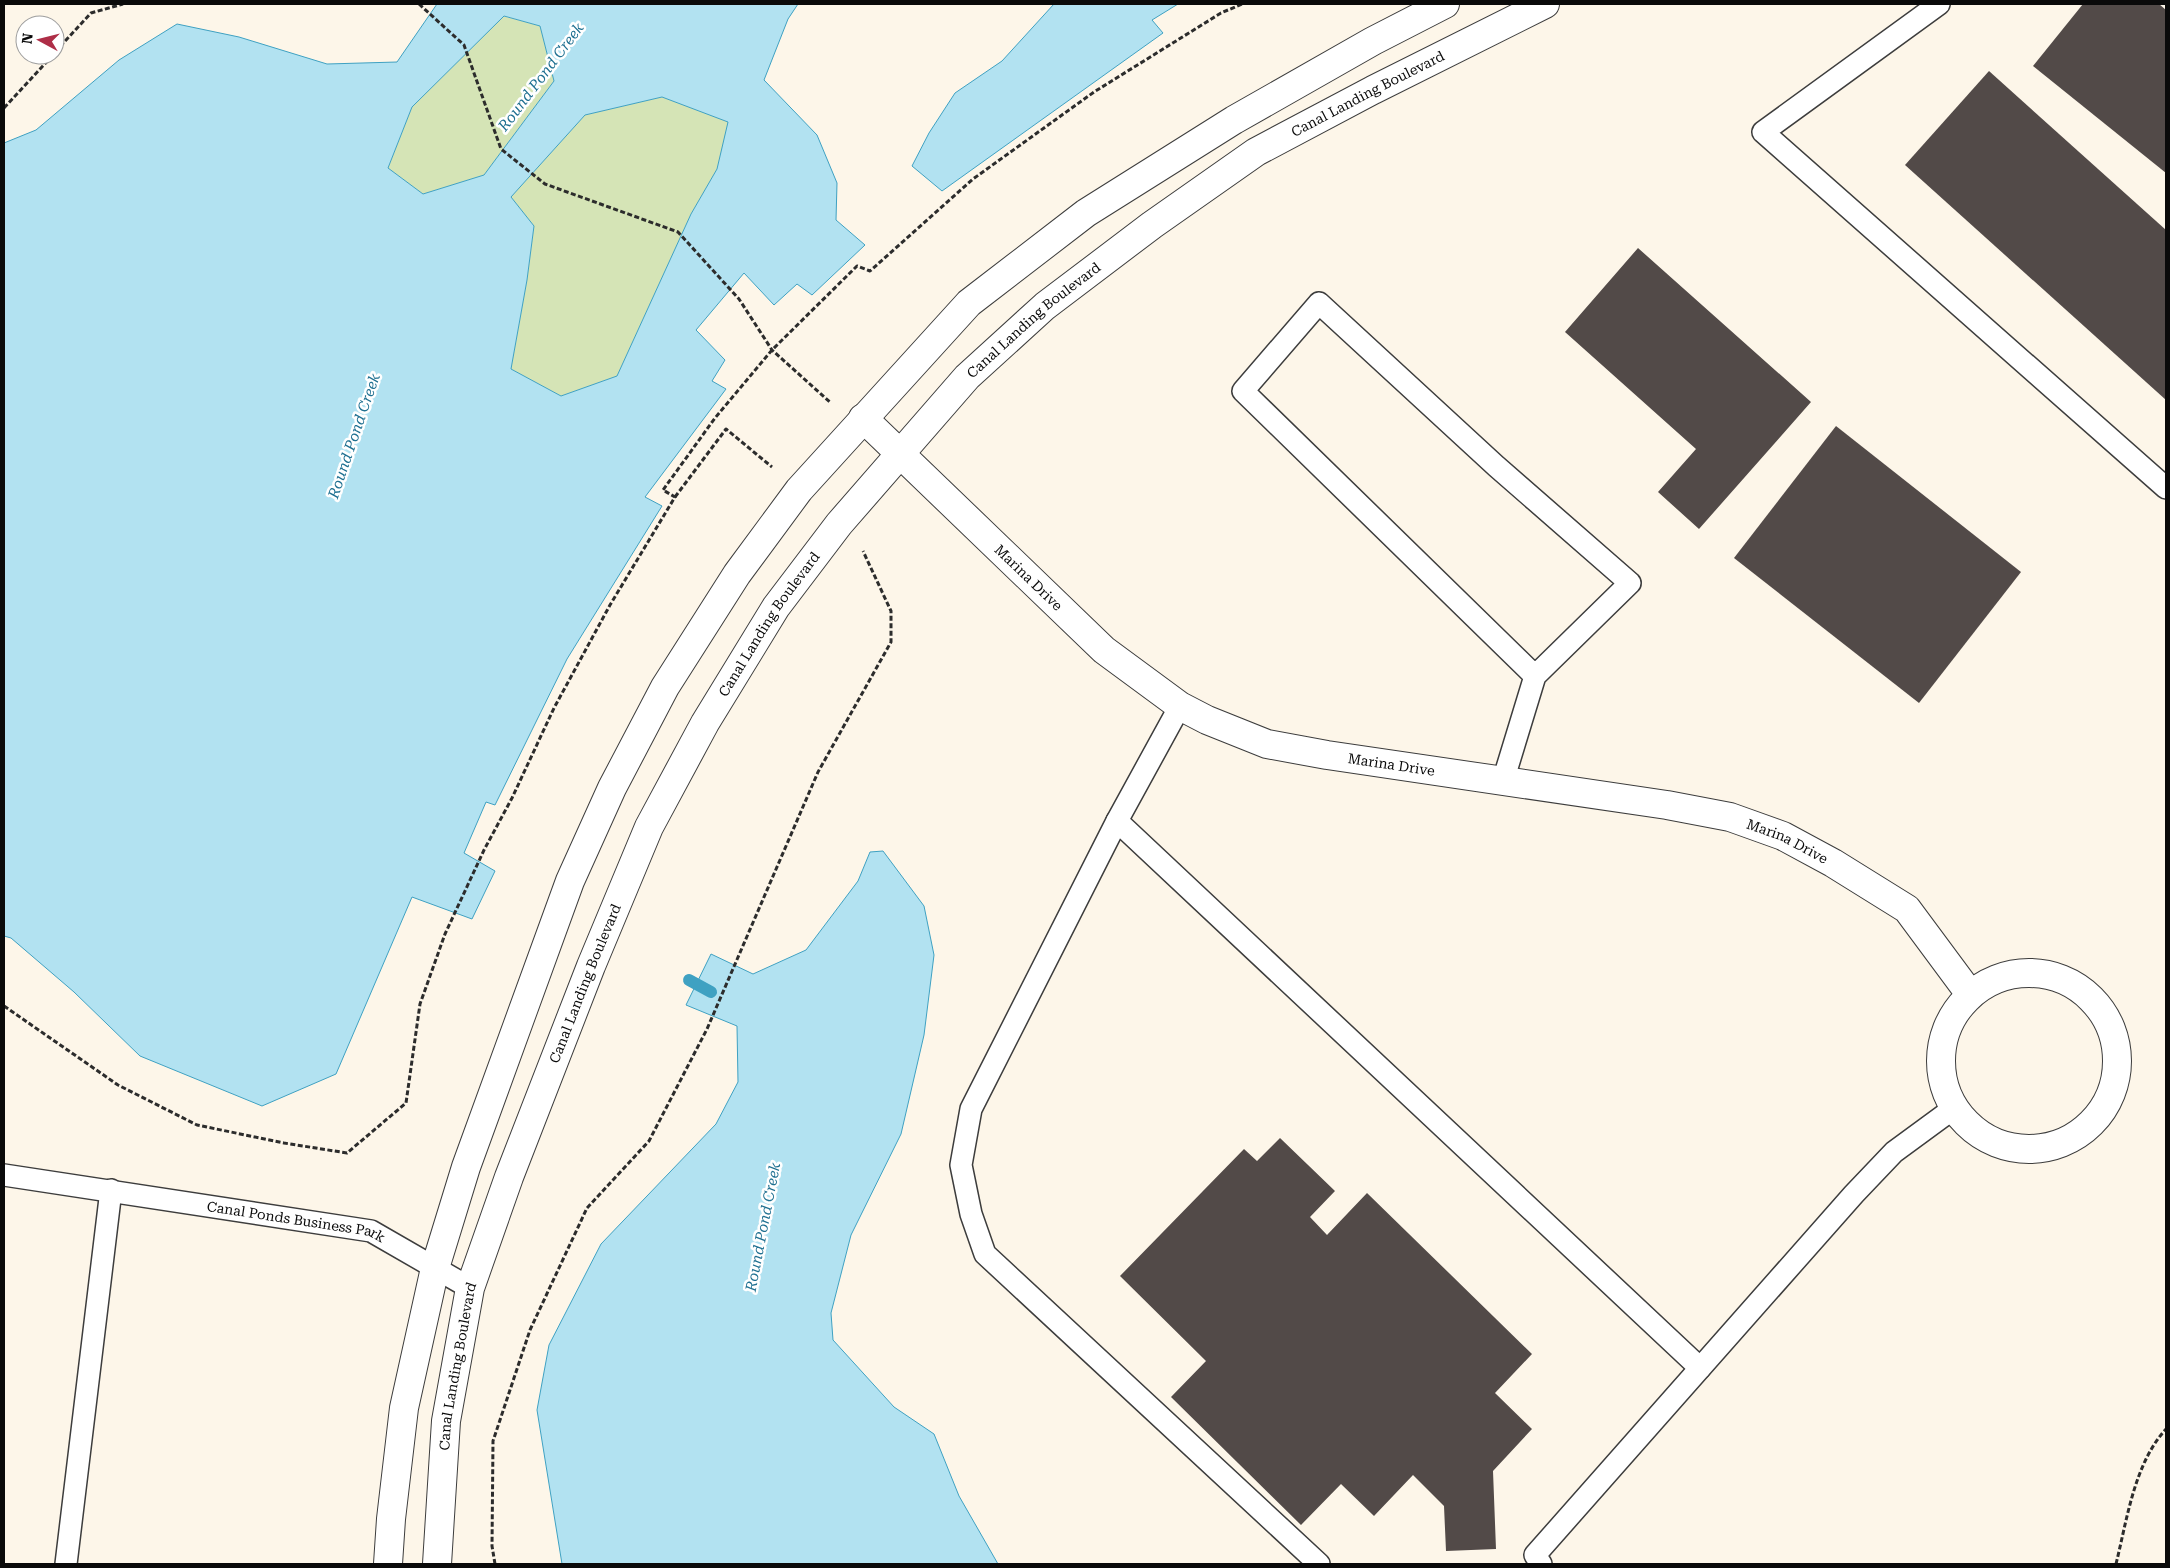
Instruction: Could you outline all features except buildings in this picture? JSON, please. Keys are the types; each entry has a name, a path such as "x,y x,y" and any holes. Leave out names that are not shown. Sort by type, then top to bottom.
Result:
{"street":[{"path":"388,1564 391,1518 404,1408 435,1268 466,1167 570,881 612,788 664,687 737,574 799,490 969,303 1086,213 1234,120 1373,41 1445,4"},
{"name":"Canal Landing Boulevard","path":"437,1564 446,1421 470,1288 509,1177 587,976 650,827 705,723 776,607 839,524 967,377 1031,319 1160,220 1256,152 1373,90 1545,4"},
{"name":"Marina Drive","path":"863,418 1104,650 1180,706 1207,720 1267,744 1327,755 1668,805 1721,815 1783,836 1833,863 1907,909 1970,994"},
{"path":"2022,972 2051,974 2078,986 2098,1005 2112,1030 2118,1059 2114,1088 2101,1113 2080,1134 2054,1146 2026,1150 1997,1144 1972,1130 1954,1108 1942,1079 1941,1048 1951,1019 1970,994 1994,979 2022,972"}],"lane":[{"path":"1939,4 1763,132 2166,488"},
{"path":"1504,781 1536,676 1630,583 1496,466 1319,303 1244,391 1536,676"},
{"path":"1180,706 1118,821 970,1109 961,1165 971,1214 985,1254 1319,1564"},
{"path":"1118,821 1700,1368"},
{"path":"1538,1560 1700,1368 1848,1201 1894,1152 1954,1108"},
{"name":"Canal Ponds Business Park","path":"4,1175 371,1231 470,1288"},
{"path":"66,1564 111,1190"}],"path":[{"path":"65,42 91,13 123,4"},
{"path":"419,4 464,45 501,149 545,184 678,232 739,299 772,350 832,405"},
{"path":"675,497 663,490 715,418 772,350 856,266 870,271 973,179 1094,92 1221,13 1242,4"},
{"path":"4,108 44,65"},
{"path":"4,1006 118,1086 198,1125 284,1143 347,1153 406,1103 420,1004 445,934 554,708 610,605 675,497 726,429 777,471"},
{"path":"495,1564 492,1546 493,1441 530,1330 587,1208 649,1141 707,1029 818,772 891,642 891,611 862,549"},
{"path":"2116,1564 2140,1472 2166,1429"}],"green space":[{"path":"503,16 540,26 554,81 484,175 423,194 388,168 412,107"},
{"path":"662,97 729,122 717,169 691,214 617,376 561,396 511,369 527,280 534,226 511,197 585,115"}],"water":[{"path":"437,4 798,4 788,19 764,80 817,135 837,183 836,220 865,245 812,295 797,284 774,305 744,273 696,330 725,360 712,381 726,389 645,497 662,506 567,659 495,805 486,802 464,853 495,871 472,919 412,897 336,1074 262,1106 140,1056 74,992 11,938 4,936 4,143 36,130 119,60 177,24 239,37 327,64 397,62","holes":["504,16 540,26 554,81 484,175 423,194 388,168 412,107","662,97 728,122 717,169 691,214 617,376 561,396 511,369 527,280 534,226 511,197 585,115"]},
{"path":"1054,4 1178,4 1152,20 1163,33 942,191 912,166 929,133 955,93 1002,61"},
{"path":"883,851 924,906 934,955 924,1035 901,1134 851,1235 831,1313 833,1340 894,1407 934,1434 959,1496 998,1564 562,1564 537,1410 549,1345 601,1244 716,1124 738,1082 737,1026 686,1005 711,954 753,974 806,950 858,881 870,852"}],"waterway":[{"name":"Round Pond Creek","path":"689,980 711,992"}]}
